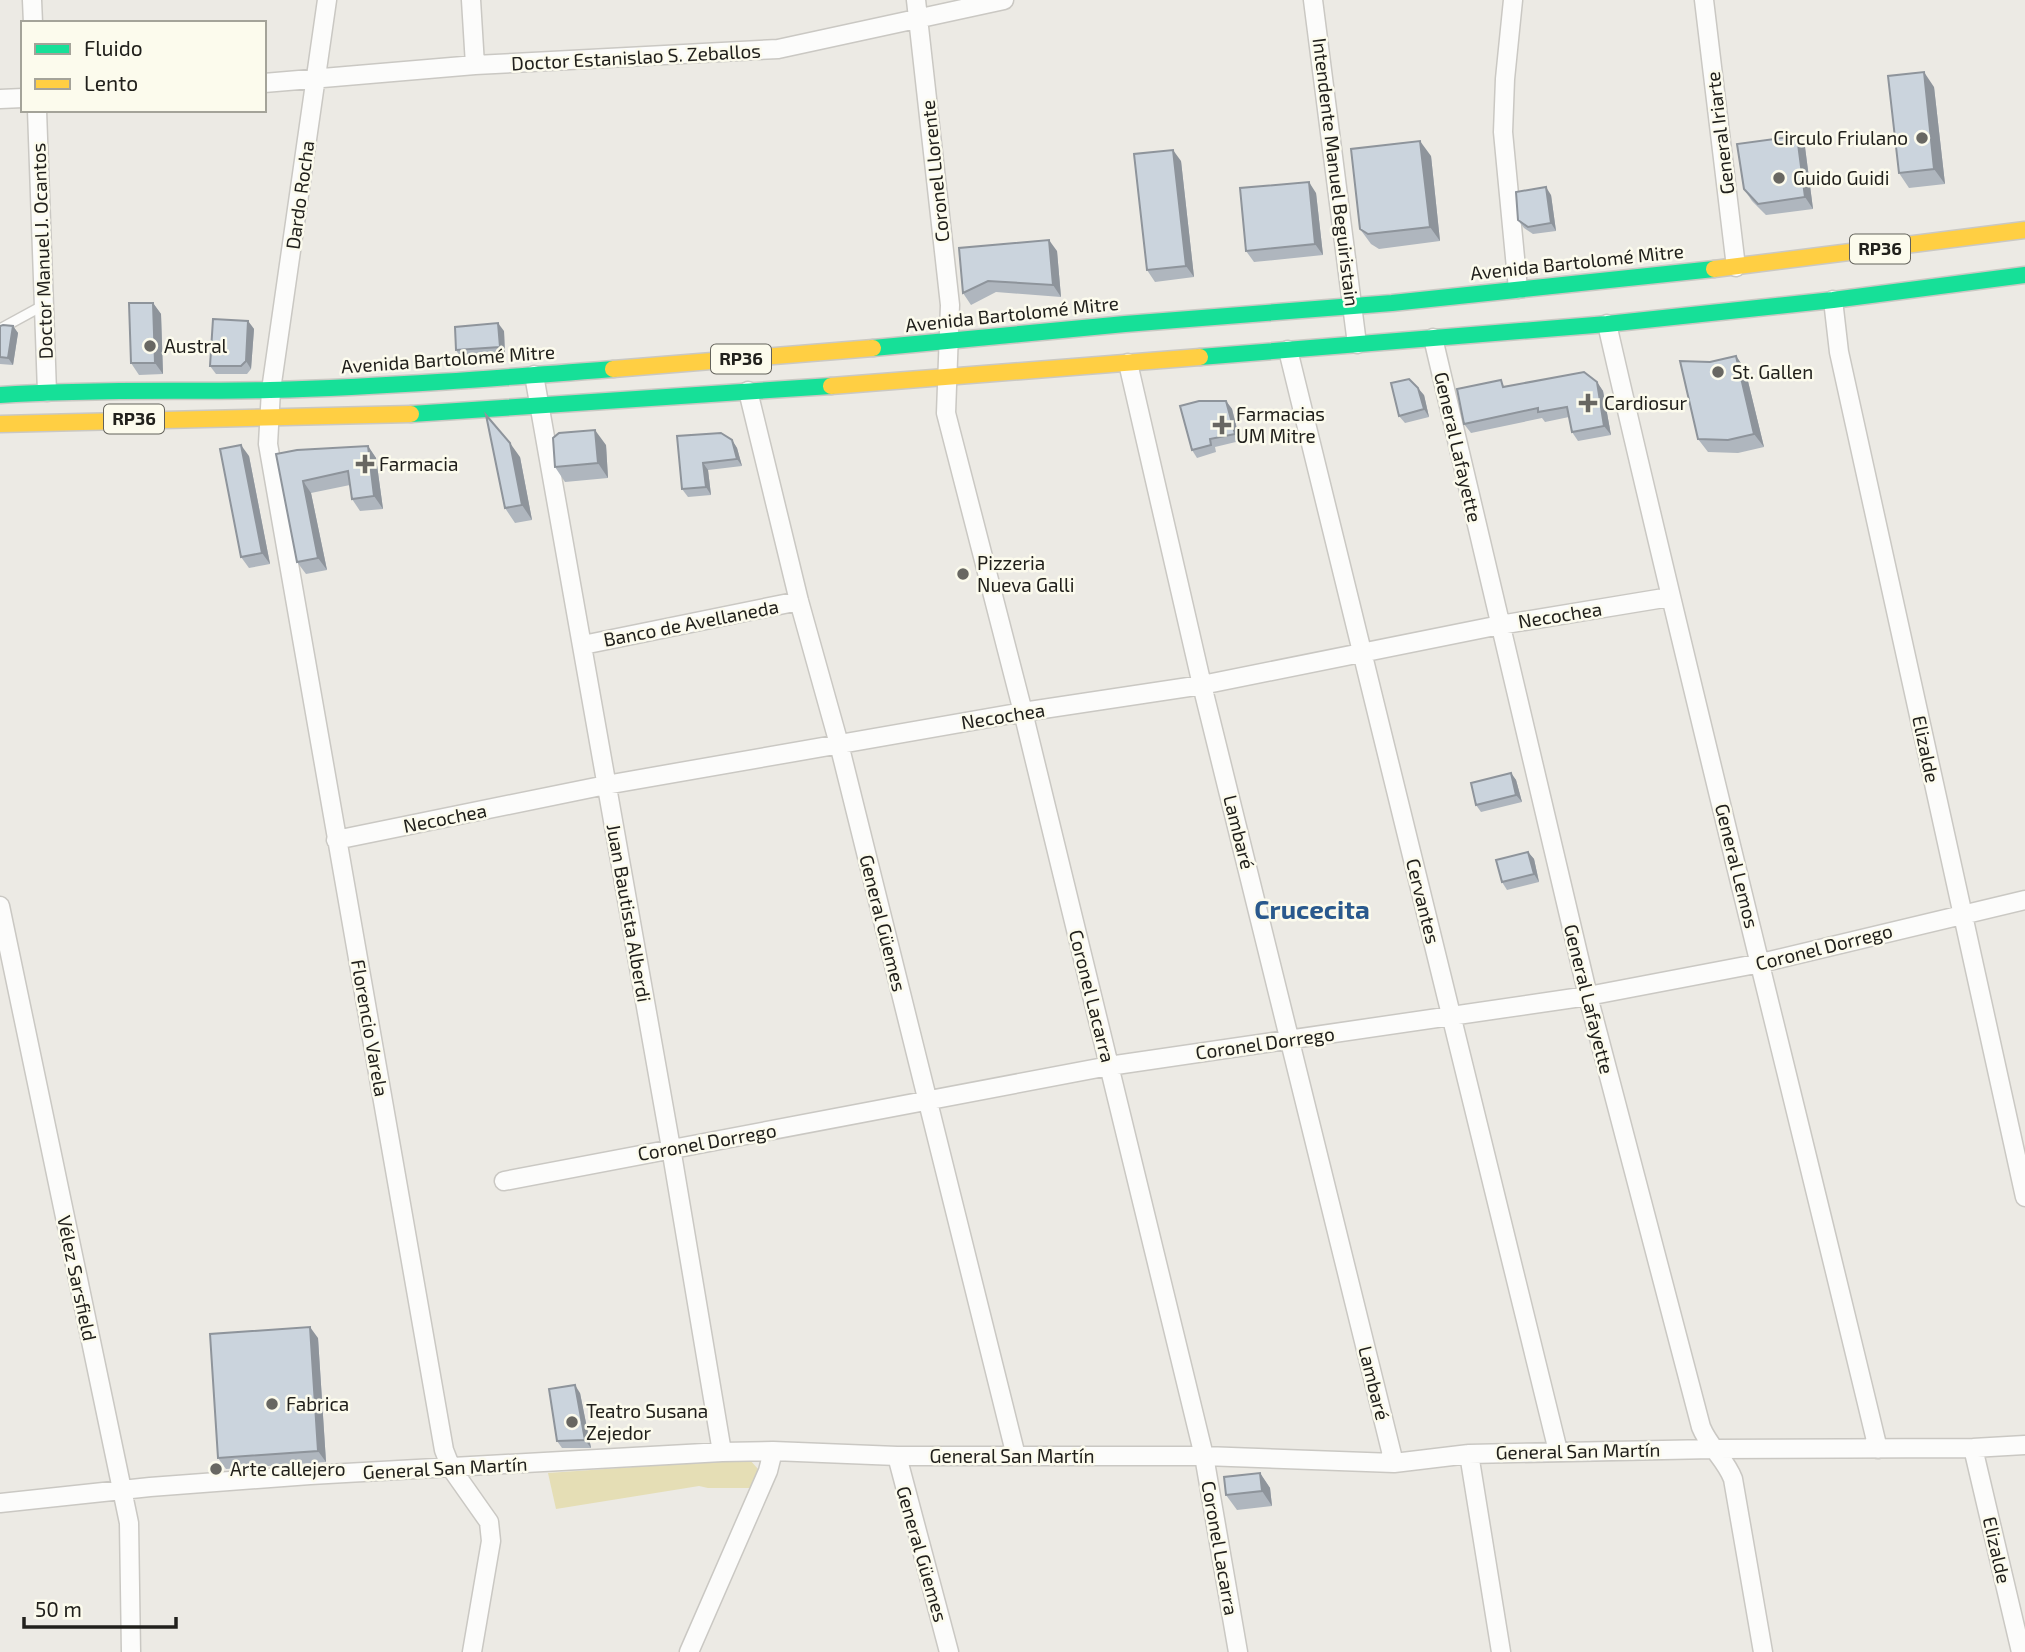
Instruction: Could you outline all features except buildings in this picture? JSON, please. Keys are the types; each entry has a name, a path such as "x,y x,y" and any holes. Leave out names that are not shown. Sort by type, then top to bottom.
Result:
{"main road":[{"name":"Avenida Bartolomé Mitre","path":"0,396 47,392 271,390 534,375 947,342 1735,267 2025,230"},
{"name":"RP36","path":"0,424 101,419 380,416 947,378 1607,324 1833,300 2025,275"}],"street":[{"path":"32,0 33,21"},
{"name":"Dardo Rocha","path":"271,390 327,0"},
{"path":"471,0 475,65"},
{"name":"Coronel Llorente","path":"916,0 950,305 947,342"},
{"name":"Doctor Estanislao S. Zeballos","path":"266,83 475,65 778,49 1004,0"},
{"name":"Intendente Manuel Beguiristain","path":"1313,0 1357,344"},
{"path":"1514,0 1505,79 1503,132 1518,289"},
{"name":"General Iriarte","path":"1704,0 1735,267"},
{"path":"0,99 21,98"},
{"name":"Doctor Manuel J. Ocantos","path":"37,112 47,392"},
{"name":"Elizalde","path":"1833,300 1839,352 2025,1197"},
{"name":"General Lemos","path":"1607,324 1670,597 1878,1449"},
{"name":"General Lafayette","path":"1433,338 1587,996 1701,1427 1713,1449 1729,1468 1733,1479 1763,1652"},
{"name":"Coronel Lacarra","path":"947,342 946,413 1023,712 1204,1456 1238,1652"},
{"name":"Cervantes","path":"1288,350 1558,1451"},
{"name":"Lambaré","path":"1128,363 1202,685 1394,1463"},
{"name":"Juan Bautista Alberdi","path":"534,375 722,1452"},
{"name":"Florencio Varela","path":"271,390 268,444 444,1450 451,1468 489,1522 491,1530 472,1652"},
{"name":"General Güemes","path":"748,391 799,601 839,744 1016,1456"},
{"name":"Necochea","path":"337,840 606,785 1023,712 1202,685 1500,625 1670,597"},
{"name":"Banco de Avellaneda","path":"583,645 799,601"},
{"name":"Coronel Dorrego","path":"504,1181 1109,1066 1587,996 1761,963 2025,900"},
{"name":"Vélez Sarsfield","path":"0,906 129,1523 131,1652"},
{"name":"General San Martín","path":"0,1503 149,1487 296,1476 722,1452 773,1451 897,1457 1204,1456 1394,1463 1469,1454 1558,1451 1973,1448 2025,1445"},
{"name":"Elizalde","path":"1973,1448 2021,1652"},
{"path":"689,1652 768,1471 773,1451"},
{"path":"1469,1454 1501,1652"},
{"name":"General Güemes","path":"897,1457 949,1652"}],"lane":[{"path":"0,329 44,305"}],"shaded area":[{"path":"749,1459 758,1469 750,1488 699,1486 556,1509 548,1473"}],"traffic: fast":[{"path":"873,348 1125,324 1392,303 1714,269"},
{"path":"1200,357 1607,324 1833,300 2025,275"},
{"path":"0,395 313,389 613,369"},
{"path":"411,414 831,386"}],"traffic: slow":[{"path":"1714,269 2025,230"},
{"path":"613,369 873,348"},
{"path":"831,386 1200,357"},
{"path":"0,424 411,414"}],"place":[{"name":"Circulo Friulano","path":"1922,138"},
{"name":"Guido Guidi","path":"1779,178"},
{"name":"Austral","path":"150,346"},
{"name":"St. Gallen","path":"1718,372"},
{"name":"Cardiosur","path":"1588,403"},
{"name":"Farmacias UM Mitre","path":"1222,425"},
{"name":"Farmacia","path":"365,464"},
{"name":"Pizzeria Nueva Galli","path":"963,574"},
{"name":"Fabrica","path":"272,1404"},
{"name":"Teatro Susana Zejedor","path":"572,1422"},
{"name":"Arte callejero","path":"216,1469"}],"district":[{"name":"Crucecita","path":"1312,910"}]}
